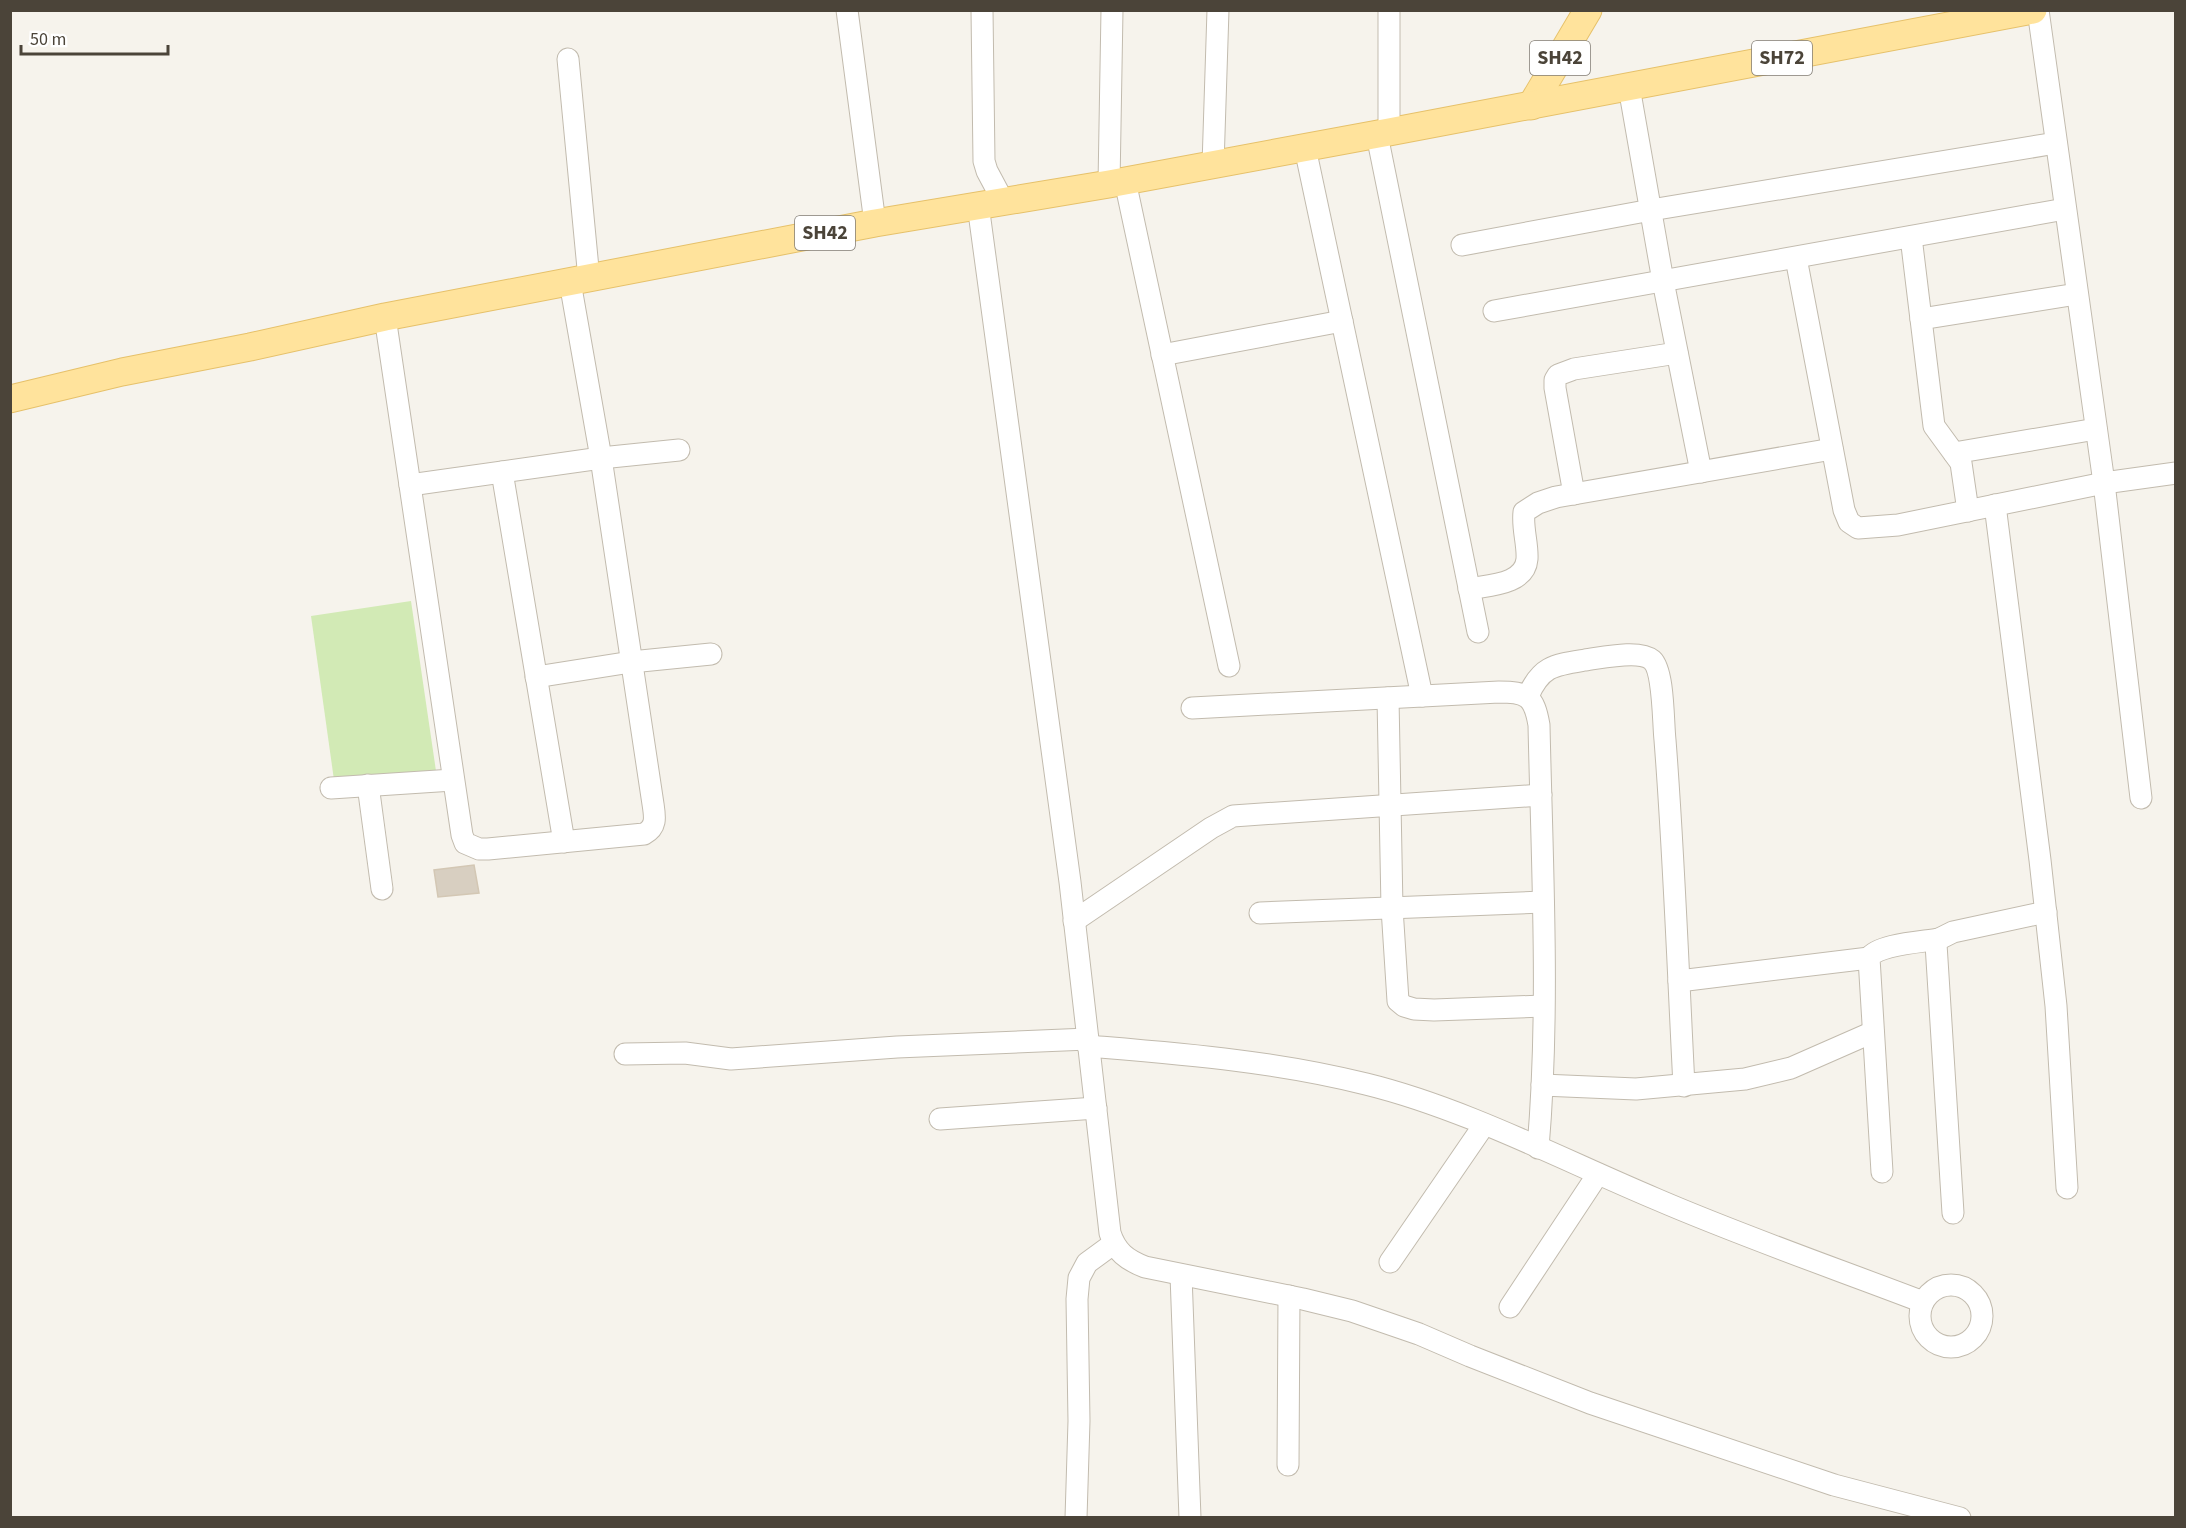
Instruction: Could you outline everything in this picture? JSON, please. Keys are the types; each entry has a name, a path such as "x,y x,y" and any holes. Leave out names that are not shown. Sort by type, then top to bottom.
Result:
{"main road":[{"name":"SH42","path":"10,399 122,372 385,317 874,223 1213,165 1532,106 1588,10"},
{"name":"SH72","path":"1532,106 2033,10"}],"street":[{"path":"847,10 874,223"},
{"path":"982,10 984,160 991,203 1113,1244 1130,1261 1145,1268 1289,1296 1380,1320 1590,1403 1834,1485 1960,1518"},
{"path":"1112,10 1117,182 1162,355 1229,666"},
{"path":"1213,165 1218,10"},
{"path":"1389,10 1383,134 1478,632"},
{"path":"2038,10 2104,483 2141,798"},
{"path":"385,317 453,780 465,843 470,847 488,849 644,834 651,830 655,823 601,458 579,281 568,58"},
{"path":"1629,87 1663,281 1701,472"},
{"path":"1462,245 1651,210 2056,143"},
{"path":"1305,148 1422,696"},
{"path":"1494,311 2066,209"},
{"path":"1911,237 1934,426 1954,453 1962,470 1968,511"},
{"path":"1796,258 1844,510 1849,522 1858,528 1898,525 2104,483 2175,473"},
{"path":"1921,319 2078,294"},
{"path":"1162,355 1342,321"},
{"path":"1574,494 1555,388 1558,375 1574,369 1677,352"},
{"path":"1954,453 2096,429"},
{"path":"1469,589 1510,580 1519,576 1524,570 1527,560 1524,512 1538,503 1574,494 1832,449"},
{"path":"410,485 601,458 678,450"},
{"path":"502,472 564,842"},
{"path":"1995,505 2056,1006 2067,1188"},
{"path":"537,677 631,662 711,654"},
{"path":"1527,696 1539,675 1563,664 1641,655 1653,661 1657,668 1665,747 1684,1086"},
{"path":"1192,708 1499,692 1517,692 1527,696 1536,707 1539,724 1543,902 1542,1085 1538,1148"},
{"path":"1388,698 1392,908 1398,1001 1404,1006 1434,1010 1543,1006"},
{"path":"331,788 453,780"},
{"path":"368,785 382,889"},
{"path":"1074,921 1211,828 1233,816 1541,795"},
{"path":"1260,913 1543,902"},
{"path":"1882,1172 1872,1032 1869,958 1872,952 1939,939 1953,932 2046,912"},
{"path":"1939,939 1935,951 1953,1213"},
{"path":"1679,981 1869,958"},
{"path":"1542,1085 1636,1089 1684,1086 1775,1073 1805,1063 1872,1032"},
{"path":"625,1054 685,1053 731,1059 870,1048 1088,1042 1307,1070 1368,1084 1420,1100 1484,1125 1659,1201 1923,1302"},
{"path":"940,1119 1096,1108"},
{"path":"1390,1262 1484,1125"},
{"path":"1510,1307 1598,1174"},
{"path":"1076,1518 1079,1420 1078,1278 1087,1263 1113,1244"},
{"path":"1181,1275 1190,1518"},
{"path":"1288,1465 1289,1296"}],"green space":[{"path":"411,601 436,771 334,780 311,616"}],"building":[{"path":"474,865 479,893 438,897 434,870"}]}
